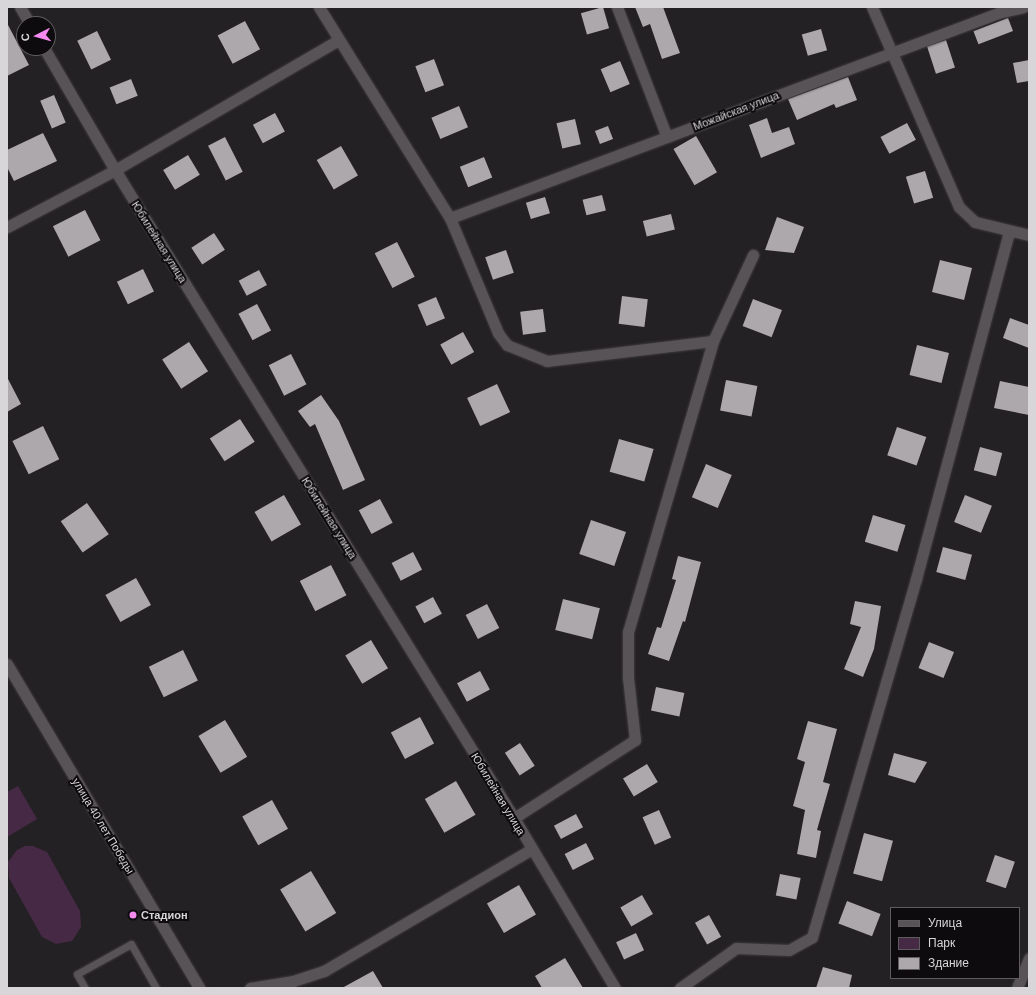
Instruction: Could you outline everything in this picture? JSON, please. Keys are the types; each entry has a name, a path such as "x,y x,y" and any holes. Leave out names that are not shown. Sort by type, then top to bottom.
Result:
{"street":[{"path":"20,7 25,16"},
{"path":"319,7 337,41 450,218 498,333 507,345 520,353 547,361 713,341"},
{"path":"617,7 667,137"},
{"path":"872,7 894,53 959,207 975,222 1029,236"},
{"name":"Можайская улица","path":"450,218 998,13 1023,7"},
{"path":"7,227 115,170 337,41"},
{"name":"Юбилейная улица","path":"49,56 115,170 514,818 530,850 615,988"},
{"path":"680,988 736,948 789,950 812,937 916,579 1009,231"},
{"path":"514,818 635,740 628,678 628,632 713,341 753,255"},
{"name":"улица 40 лет Победы","path":"7,664 199,988"},
{"path":"250,988 293,980 324,971 530,850"},
{"path":"1017,988 1029,958"}],"lane":[{"path":"85,988 77,974 131,944 156,988"}],"green space":[{"path":"18,786 37,819 7,837 7,792"},
{"path":"25,846 33,846 47,852 80,911 81,927 72,941 56,944 42,937 9,878 8,862 17,850"}],"building":[{"path":"603,7 609,28 587,34 581,13"},
{"path":"635,7 663,7 680,53 662,59 650,24 643,27"},
{"path":"1008,18 1013,31 978,44 973,31"},
{"path":"245,21 260,49 233,64 218,36"},
{"path":"7,23 16,40 16,56 24,56 29,65 7,76"},
{"path":"821,29 827,50 808,56 802,35"},
{"path":"97,31 111,60 91,69 77,41"},
{"path":"946,40 955,68 936,74 927,46"},
{"path":"434,59 444,85 425,92 415,66"},
{"path":"1029,60 1029,81 1017,83 1013,63"},
{"path":"620,61 630,84 610,92 601,69"},
{"path":"848,77 857,100 836,108 834,104 797,120 788,99"},
{"path":"131,79 138,96 116,104 110,88"},
{"path":"54,95 66,123 52,128 40,101"},
{"path":"459,106 468,127 440,139 431,118"},
{"path":"275,113 285,132 263,143 253,125"},
{"path":"767,118 772,133 789,127 795,144 761,158 749,125"},
{"path":"575,119 581,144 562,149 556,123"},
{"path":"907,123 916,140 889,154 881,137"},
{"path":"608,126 613,139 600,144 595,131"},
{"path":"43,133 57,161 14,181 7,167 7,150"},
{"path":"696,136 717,172 694,185 673,149"},
{"path":"225,137 243,172 226,180 208,146"},
{"path":"341,146 358,175 334,189 317,160"},
{"path":"188,155 200,175 175,190 163,170"},
{"path":"484,157 492,177 468,187 460,167"},
{"path":"925,171 933,198 914,204 906,177"},
{"path":"602,195 606,211 586,215 583,200"},
{"path":"545,197 550,213 531,219 526,203"},
{"path":"85,210 100,240 68,257 53,226"},
{"path":"671,214 675,230 647,237 643,221"},
{"path":"777,217 804,227 794,253 765,250"},
{"path":"214,233 225,250 202,264 191,248"},
{"path":"397,242 415,277 392,288 375,253"},
{"path":"506,250 514,273 493,280 485,257"},
{"path":"940,260 972,268 964,300 932,292"},
{"path":"143,269 154,291 128,304 117,282"},
{"path":"259,270 267,285 247,296 239,281"},
{"path":"622,296 648,299 644,327 619,324"},
{"path":"436,297 445,318 427,326 418,305"},
{"path":"753,299 782,310 772,337 743,326"},
{"path":"257,304 271,330 253,340 238,314"},
{"path":"543,309 546,332 523,335 520,312"},
{"path":"1010,318 1029,325 1029,348 1003,338"},
{"path":"463,332 474,352 451,365 440,345"},
{"path":"189,342 208,371 181,389 162,359"},
{"path":"917,345 949,353 942,383 910,375"},
{"path":"291,354 306,384 284,396 269,365"},
{"path":"7,377 21,404 7,412"},
{"path":"726,380 757,386 751,417 720,410"},
{"path":"1000,381 1029,387 1029,415 994,408"},
{"path":"497,384 510,412 480,426 467,398"},
{"path":"321,395 339,421 365,480 343,490 315,424 310,427 298,411"},
{"path":"240,419 255,442 225,461 210,439"},
{"path":"43,426 59,459 29,474 12,441"},
{"path":"897,427 926,437 917,465 887,455"},
{"path":"619,439 654,449 644,482 610,472"},
{"path":"980,447 1002,453 996,476 974,470"},
{"path":"706,464 732,475 718,508 692,497"},
{"path":"284,495 301,524 272,541 255,512"},
{"path":"965,495 992,506 981,533 954,522"},
{"path":"380,499 393,523 371,534 359,510"},
{"path":"87,503 109,534 83,552 61,521"},
{"path":"873,515 906,525 897,552 865,542"},
{"path":"591,520 626,532 614,566 579,554"},
{"path":"943,547 972,555 965,580 936,572"},
{"path":"413,552 422,570 401,581 392,563"},
{"path":"678,556 701,562 685,622 683,621 669,661 648,654 657,627 661,628 676,580 672,579"},
{"path":"331,565 346,595 315,611 300,581"},
{"path":"136,578 151,605 120,622 105,595"},
{"path":"433,597 442,614 424,623 415,606"},
{"path":"563,599 600,608 592,639 555,630"},
{"path":"855,601 881,606 874,649 863,677 844,669 861,627 850,624"},
{"path":"487,604 499,628 478,639 466,615"},
{"path":"371,640 388,668 362,684 345,655"},
{"path":"929,642 954,652 944,678 919,668"},
{"path":"183,650 198,681 164,697 149,667"},
{"path":"480,671 490,690 467,702 457,683"},
{"path":"656,687 684,693 679,717 651,710"},
{"path":"420,717 434,743 405,759 391,732"},
{"path":"225,720 247,757 221,773 198,736"},
{"path":"808,721 837,729 823,782 830,784 817,830 821,831 816,858 797,854 805,810 793,806 805,762 797,759"},
{"path":"520,743 535,766 520,775 505,753"},
{"path":"894,753 927,762 915,783 888,775"},
{"path":"647,764 658,782 634,796 623,778"},
{"path":"456,781 475,815 444,833 425,799"},
{"path":"272,800 288,829 258,845 242,816"},
{"path":"659,810 671,837 655,845 643,817"},
{"path":"576,814 583,827 561,839 554,826"},
{"path":"864,833 893,841 882,881 853,874"},
{"path":"586,843 594,859 573,870 565,854"},
{"path":"995,855 1015,862 1006,888 986,881"},
{"path":"311,871 336,913 305,932 280,890"},
{"path":"780,874 801,878 796,900 776,896"},
{"path":"519,885 536,914 504,933 487,904"},
{"path":"642,895 653,914 631,927 620,908"},
{"path":"847,901 881,914 872,936 838,923"},
{"path":"709,915 721,937 707,945 695,923"},
{"path":"636,933 644,950 624,960 616,942"},
{"path":"565,958 583,988 542,988 535,976"},
{"path":"823,967 852,975 849,988 816,988"},
{"path":"373,971 383,988 342,988"}],"place":[{"name":"Стадион","path":"133,915"}]}
